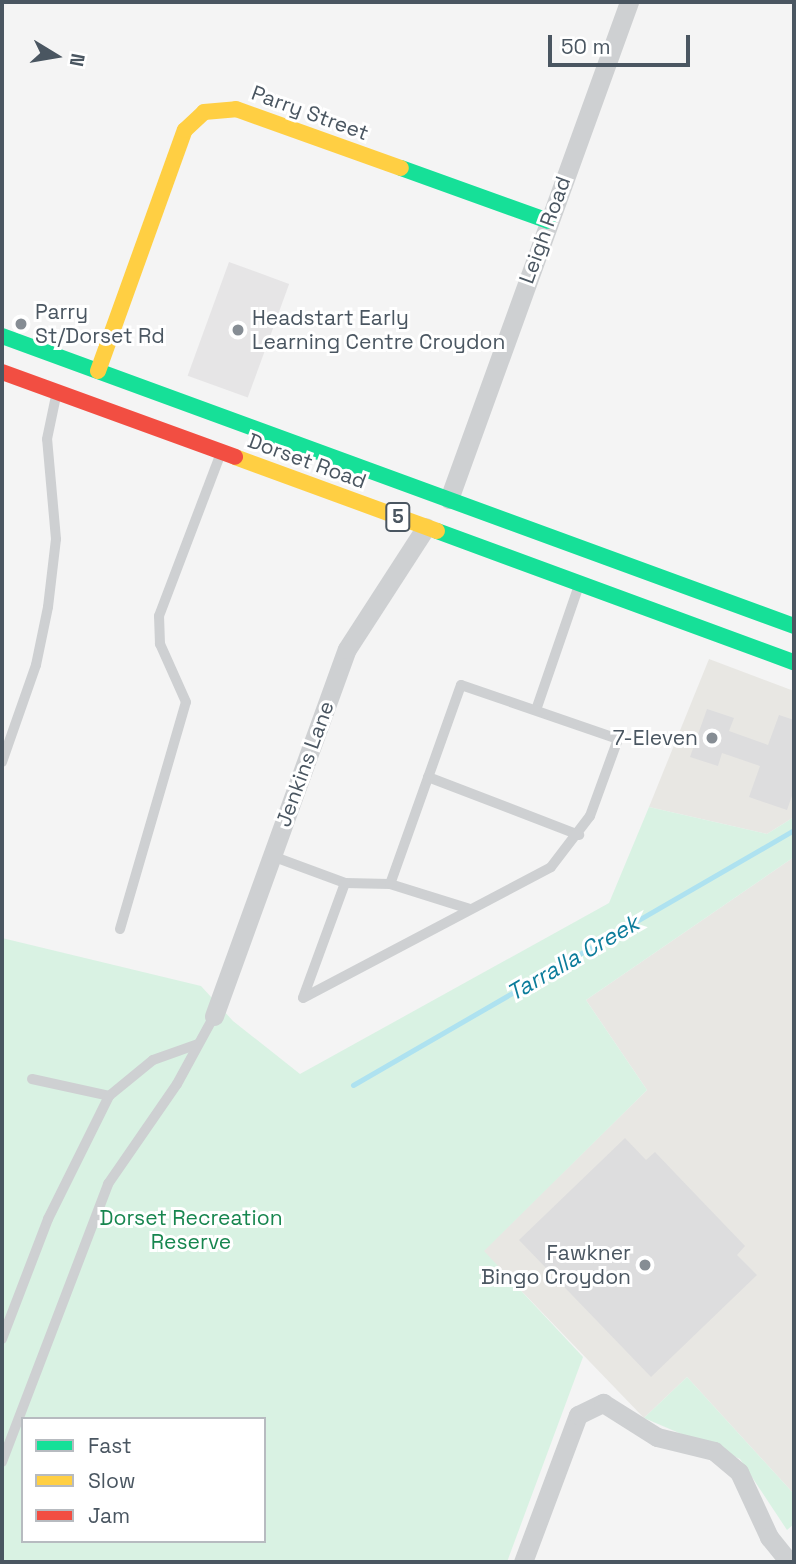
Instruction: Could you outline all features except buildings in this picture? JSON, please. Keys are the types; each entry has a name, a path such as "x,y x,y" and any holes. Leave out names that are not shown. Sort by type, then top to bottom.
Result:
{"main road":[{"name":"Parry Street","path":"98,371 185,130 204,112 236,109 548,221"},
{"name":"Dorset Road","path":"2,336 794,626"},
{"name":"Dorset Road","path":"2,372 794,662"},
{"path":"426,527 449,499"},
{"path":"746,644 758,613"}],"street":[{"name":"Leigh Road","path":"449,499 629,2"},
{"name":"Jenkins Lane","path":"214,1016 346,649 426,527"},
{"path":"523,1562 578,1415 603,1402 657,1437 714,1451 739,1472 769,1537 789,1562"}],"lane":[{"path":"2,762 48,607 57,539 47,439 58,392"},
{"path":"120,929 186,702 160,644 159,616 221,451"},
{"path":"536,710 579,582"},
{"path":"345,883 303,998 551,867 579,835 618,739 461,685 390,884"},
{"path":"428,777 579,835"},
{"path":"272,856 345,883 390,884 470,909"},
{"path":"2,1462 108,1184 214,1016"},
{"path":"2,1339 48,1219 109,1096 153,1060 198,1044"},
{"path":"32,1079 109,1096"}],"shaded area":[{"name":"Headstart Early Learning Centre Croydon","path":"229,262 289,284 248,398 188,376"},
{"path":"709,659 794,691 794,817 767,834 649,807"},
{"path":"794,857 794,1494 687,1377 644,1418 483,1251 647,1090 586,1000"}],"green space":[{"name":"Dorset Recreation Reserve","path":"649,807 767,834 794,817 794,857 586,1000 647,1090 484,1251 583,1357 507,1562 2,1562 2,938 201,986 233,1021 300,1074 609,903"},
{"path":"687,1377 794,1494 794,1524 787,1530 740,1459 644,1418"}],"waterway":[{"name":"Tarralla Creek","path":"353,1085 794,830"}],"traffic: fast":[{"path":"401,168 548,221"},
{"path":"2,336 794,626"},
{"path":"437,531 794,662"}],"traffic: slow":[{"path":"98,371 185,130 204,112 236,109 401,168"},
{"path":"235,457 437,531"}],"traffic: jam":[{"path":"2,372 235,457"}],"place":[{"name":"Parry St/Dorset Rd","path":"21,324"},
{"name":"Headstart Early Learning Centre Croydon","path":"238,330"},
{"name":"7-Eleven","path":"712,738"},
{"name":"Fawkner Bingo Croydon","path":"645,1265"}]}
